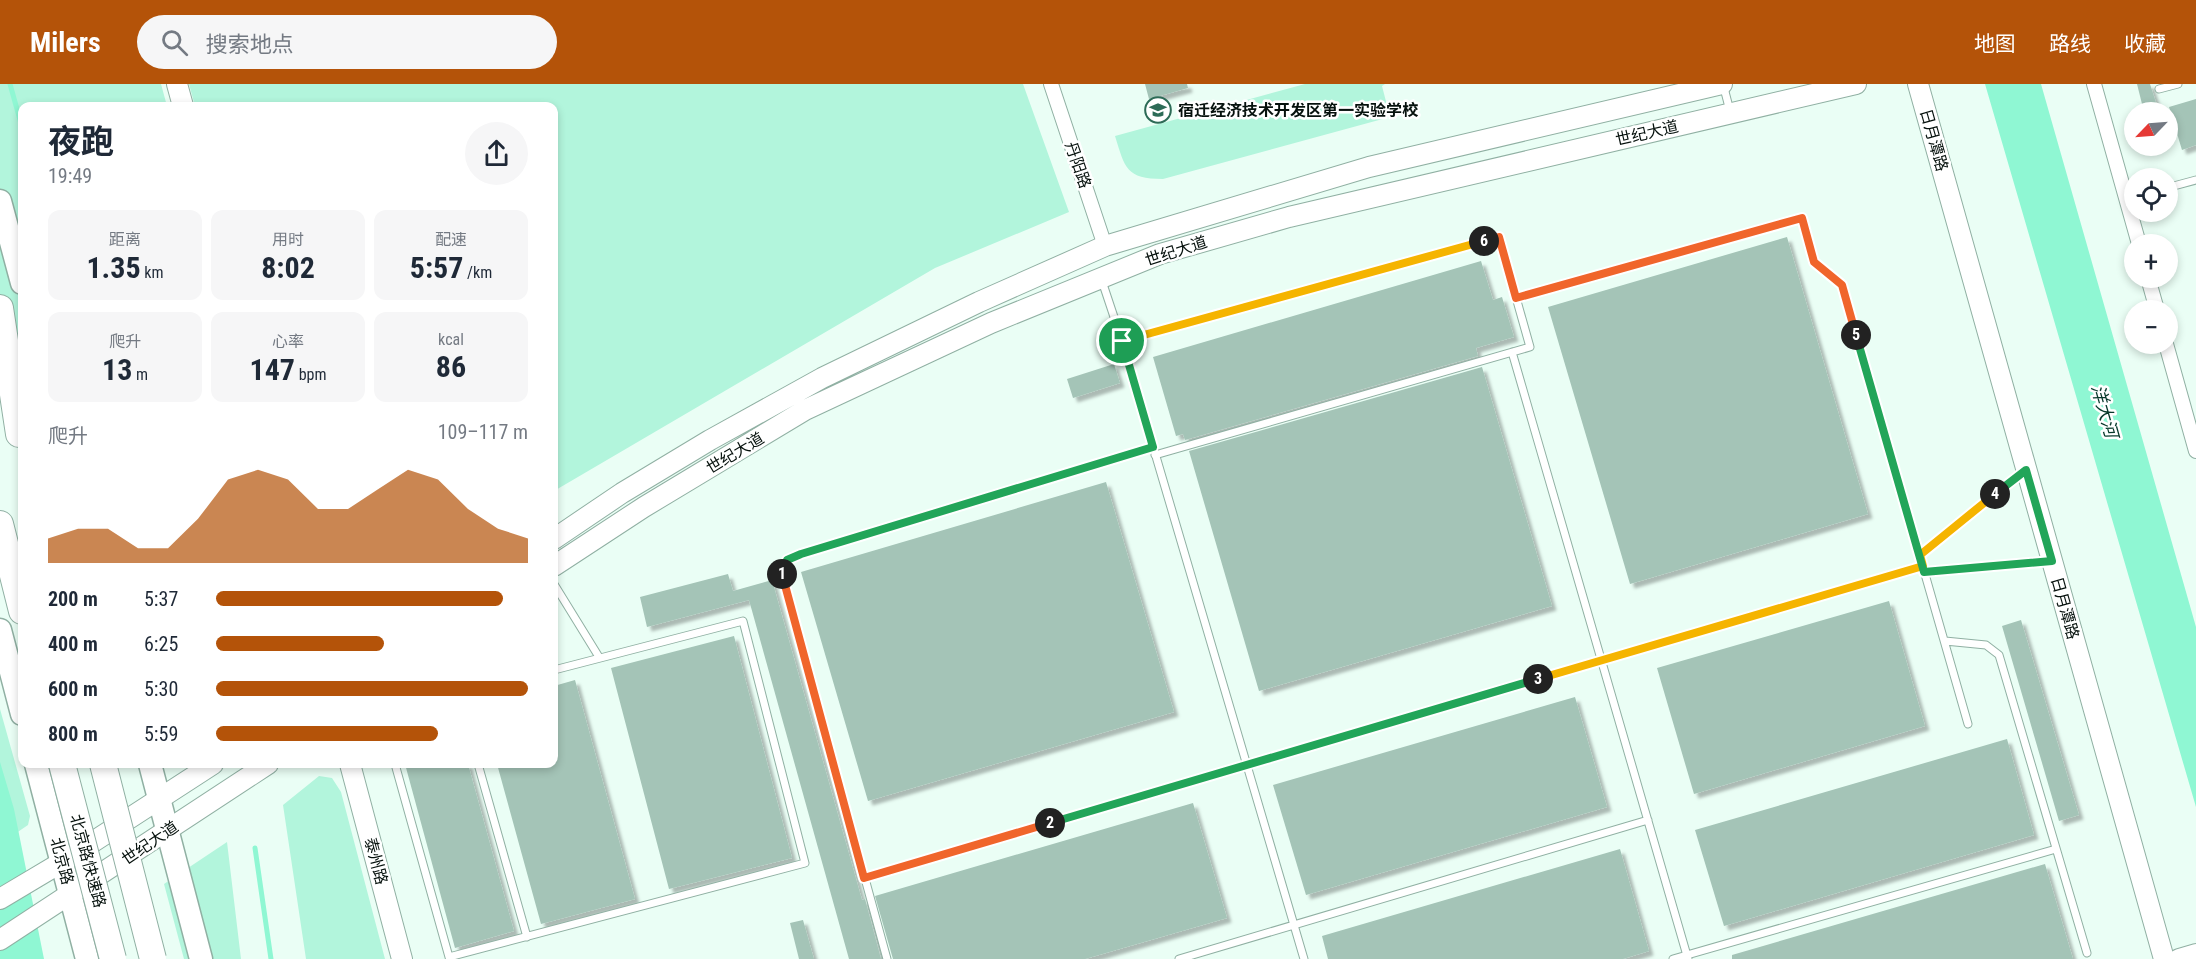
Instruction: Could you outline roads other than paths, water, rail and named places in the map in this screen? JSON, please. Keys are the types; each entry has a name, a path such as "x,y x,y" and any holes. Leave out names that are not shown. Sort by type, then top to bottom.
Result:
{"highway":[{"path":"0,308 18,422"},
{"path":"0,361 18,430"},
{"path":"0,524 18,595"},
{"name":"北京路快速路","path":"63,768 113,959"},
{"path":"104,768 153,959"}],"main road":[{"path":"0,201 18,268"},
{"path":"0,630 18,699"},
{"name":"北京路","path":"37,768 87,959"},
{"path":"151,768 201,959"}],"street":[{"path":"177,84 182,102"},
{"name":"丹阳路","path":"1051,84 1105,246"},
{"name":"世纪大道","path":"558,536 710,440 822,378 979,302 1105,246 1369,167 1723,84"},
{"name":"世纪大道","path":"558,563 640,510 805,410 991,323 1160,254 1289,217 1856,84"},
{"name":"日月潭路","path":"1918,84 2164,959"},
{"path":"2094,84 2136,234"},
{"path":"2169,354 2196,452"},
{"name":"世纪大道","path":"0,899 62,862 207,768"},
{"name":"世纪大道","path":"0,940 262,768"},
{"name":"泰州路","path":"351,768 402,959"},
{"path":"2180,959 2196,954"}],"lane":[{"path":"1723,84 1731,114"},
{"path":"2159,89 2178,84"},
{"path":"2178,185 2196,180"},
{"path":"1516,298 1802,218 1814,262 1842,285 1968,724"},
{"path":"886,959 782,575 787,560 1154,451 1530,347 1499,237 1122,341"},
{"path":"1101,278 1122,341 1304,959"},
{"path":"1512,352 1688,957"},
{"path":"1920,555 2026,470"},
{"path":"628,490 640,510"},
{"path":"864,878 1601,660 1924,569 2052,561"},
{"path":"558,590 599,657"},
{"path":"396,768 449,957 805,863 743,621 558,669"},
{"path":"1945,641 1986,645 1999,655 2087,953"},
{"path":"479,768 527,937"},
{"path":"1179,959 1648,820"},
{"path":"1673,959 1688,957 2056,849"}],"water":[{"name":"洋大河","path":"1985,84 2041,84 2196,627 2196,807"},
{"path":"0,762 14,809 44,959 0,959"}],"waterway":[{"path":"10,84 18,113"},
{"path":"255,848 271,959"}],"place":[{"name":"宿迁经济技术开发区第一实验学校","path":"1158,110"}]}
